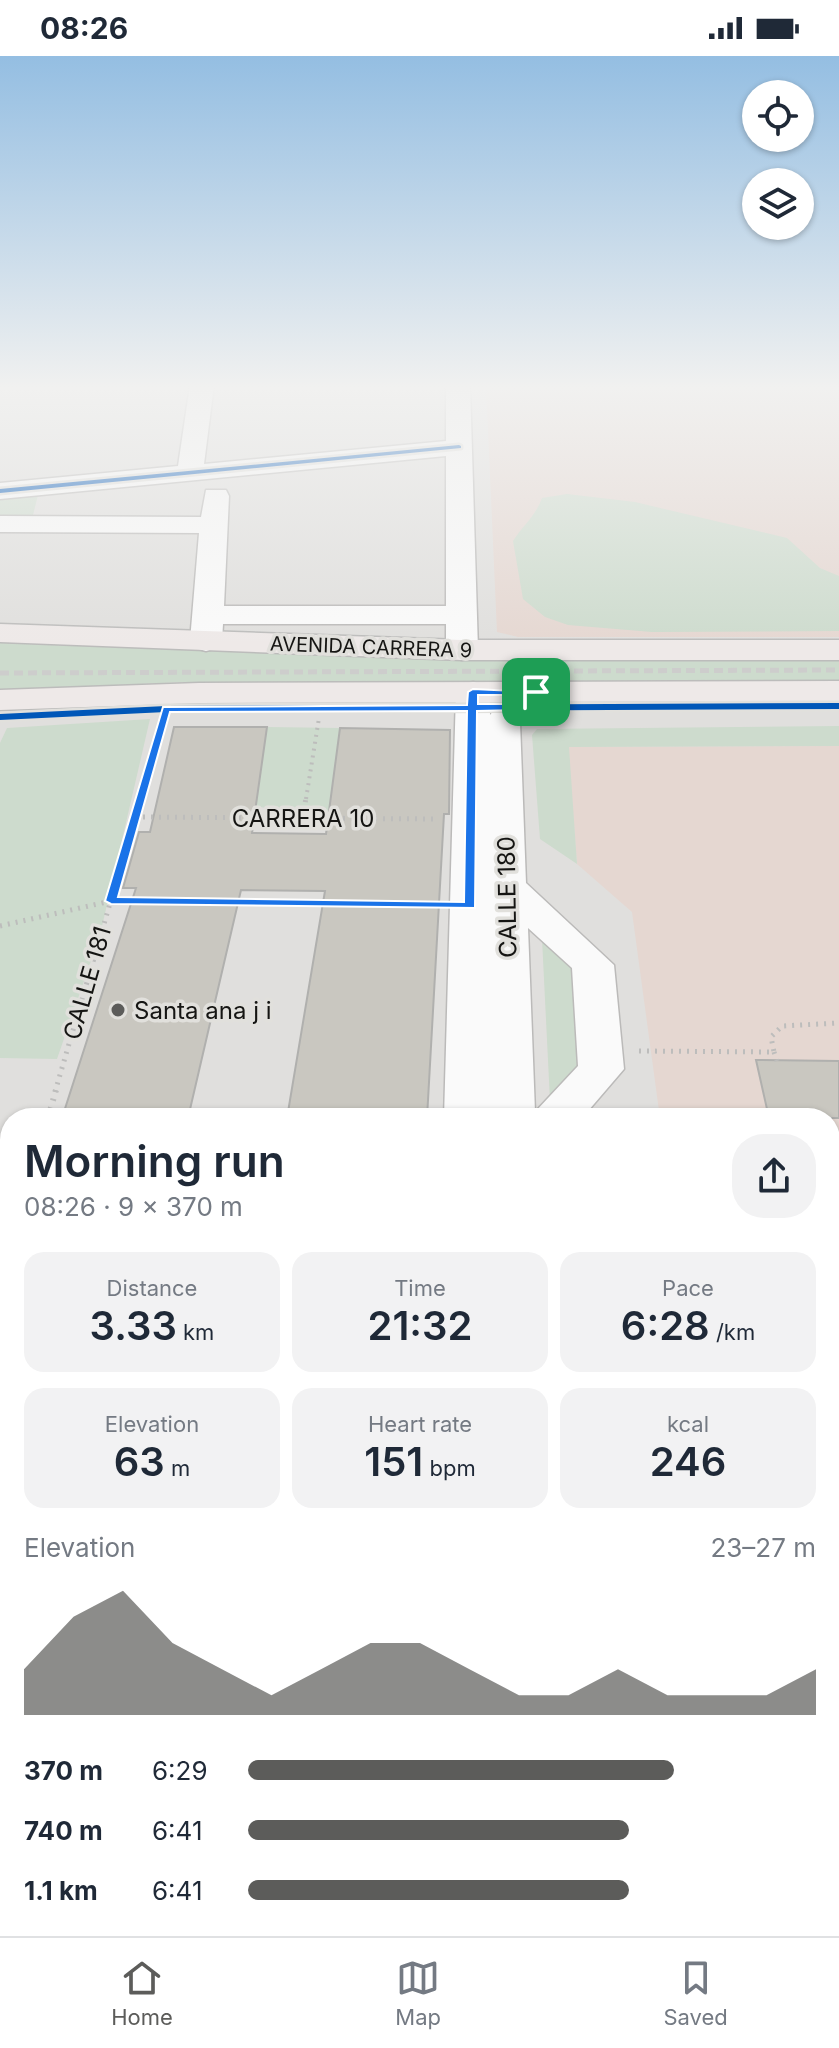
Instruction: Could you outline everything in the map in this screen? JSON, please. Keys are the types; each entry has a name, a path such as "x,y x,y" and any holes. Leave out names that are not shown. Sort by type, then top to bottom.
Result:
{"main road":[{"name":"AVENIDA CARRERA 9","path":"0,633 207,628 462,650 839,650"},
{"name":"AVENIDA CARRERA 9","path":"0,700 199,693 839,691"}],"street":[{"path":"0,491 204,473 214,525 207,628 461,615"},
{"path":"459,473 462,650"},
{"path":"0,524 214,525"},
{"name":"CALLE 180","path":"473,692 471,819 488,896 510,1108"},
{"name":"CALLE 180","path":"469,1108 503,721 517,703 536,692"},
{"path":"488,896 593,965 601,1069 564,1108"}],"path":[{"path":"304,709 335,709"},
{"path":"303,818 320,709"},
{"path":"0,926 111,901 488,896"},
{"path":"777,1061 771,1037 782,1026 839,1023"},
{"path":"634,1051 774,1052"}],"shaded area":[{"path":"490,473 839,473 839,637 518,637 497,632"},
{"path":"839,746 839,1108 659,1108 632,912 577,864 568,747"}],"green space":[{"path":"567,494 635,502 787,538 820,568 839,576 839,631 652,632 568,625 545,617 523,599 513,541 542,498"},
{"path":"38,495 32,519 0,519 0,499"},
{"path":"0,642 465,659 839,658 839,681 185,682 0,690"},
{"path":"150,719 100,935 57,1059 0,1058 0,743 7,728"},
{"path":"839,726 839,746 569,747 577,864 540,839 532,735 537,729"},
{"path":"267,727 340,728 329,812 256,807"},
{"path":"542,939 579,967 584,1068 550,1101"}],"building":[{"path":"174,727 267,727 252,833 326,834 340,728 450,730 449,814 444,814 428,1108 289,1108 325,891 241,890 190,1108 65,1108 136,888 123,888 139,832 150,832"},
{"path":"756,1060 839,1061 839,1108 767,1108"}],"railway":[{"path":"0,673 839,670"}],"cycle path":[{"path":"0,491 191,473"},
{"path":"0,717 166,709 839,706"}],"place":[{"name":"Santa ana j i","path":"118,1010"}],"route":[{"path":"536,692 473,692 472,708 470,905 111,901 166,709 472,708 512,707 536,692"}]}
